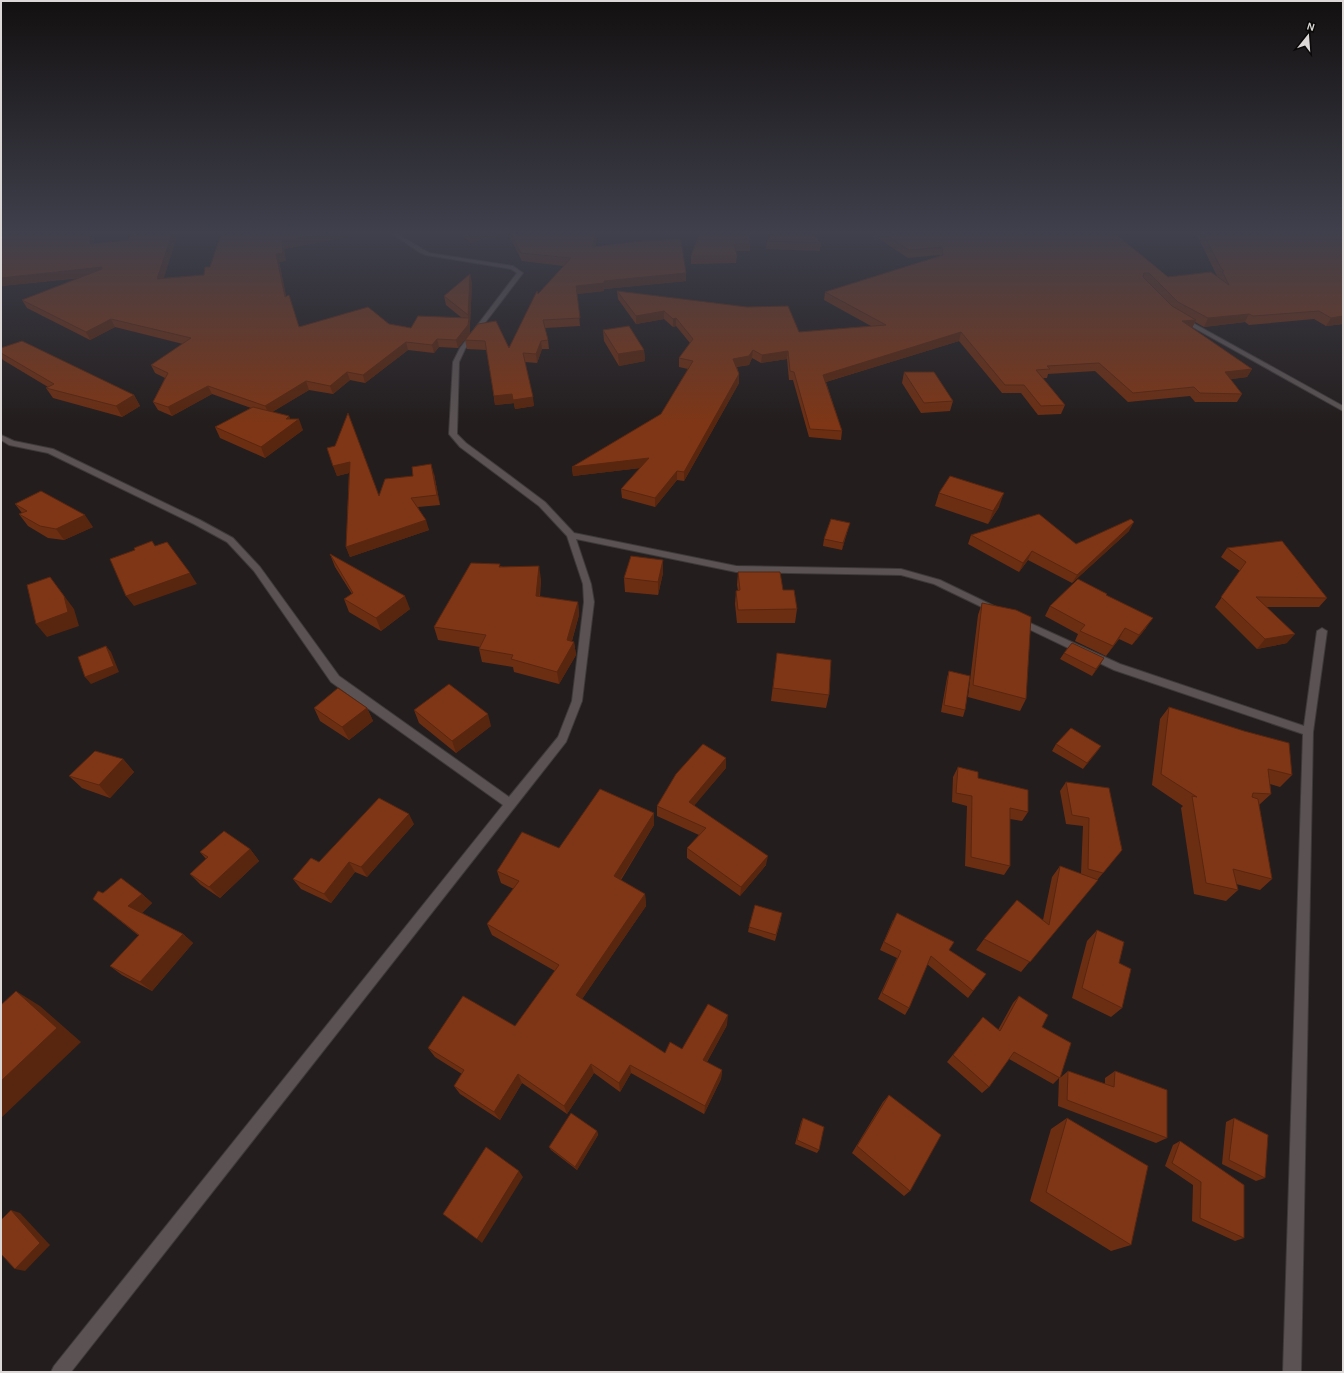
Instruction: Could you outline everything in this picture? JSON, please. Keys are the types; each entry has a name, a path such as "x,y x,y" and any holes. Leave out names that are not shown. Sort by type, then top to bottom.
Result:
{"street":[{"path":"60,1372 562,739 577,701 589,592 571,535 542,504 462,445 453,434 456,362 458,356 503,295"},
{"path":"1178,316 1343,409"},
{"path":"1,437 12,443 50,451 197,522 230,540 257,569 335,679 510,804"},
{"path":"571,535 736,570 901,572 934,580 998,611"},
{"path":"1013,618 1116,667 1308,732"},
{"path":"1292,1372 1308,732 1322,631"}],"building":[{"path":"35,295 285,295 285,297 289,295 299,327 368,307 389,324 411,328 418,316 469,318 468,325 456,340 437,339 432,345 406,342 363,375 347,372 330,386 306,381 265,406 208,386 168,407 153,402 168,373 151,365 191,338 111,319 86,332 22,300"},
{"path":"469,295 468,315 444,296"},
{"path":"535,295 577,295 580,318 543,320 548,340 541,341 536,354 523,353 533,397 513,400 512,394 494,396 485,341 465,340 478,324 496,321 509,348"},
{"path":"620,295 650,295 747,307 788,306 799,332 886,325 831,295 1161,295 1172,306 1196,320 1182,321 1252,369 1225,372 1242,394 1200,393 1194,387 1133,393 1099,363 1047,366 1050,369 1036,370 1065,405 1041,406 1024,385 1005,385 961,332 823,375 842,431 810,429 794,372 790,371 788,351 762,355 753,350 749,356 733,359 739,374 684,472 677,471 655,498 621,489 649,458 572,467 661,414 693,361 679,358 693,339 676,318 673,319 664,311 636,316"},
{"path":"1171,295 1343,295 1343,316 1331,318 1319,311 1253,316 1249,314 1208,318 1178,302"},
{"path":"629,326 644,350 618,354 603,330"},
{"path":"22,341 134,395 116,406 46,388 54,384 1,353 1,348"},
{"path":"904,372 934,372 953,401 924,403"},
{"path":"253,407 289,416 286,419 299,419 261,447 215,427"},
{"path":"348,413 379,496 385,479 413,476 412,467 431,464 437,495 411,498 426,520 346,547 350,462 333,466 327,448 335,446"},
{"path":"950,476 1004,493 993,511 939,493"},
{"path":"41,491 85,515 56,529 40,526 19,514 27,511 15,504"},
{"path":"1039,514 1076,544 1131,519 1134,522 1077,575 1032,551 1023,563 971,535"},
{"path":"831,519 850,523 843,543 824,539"},
{"path":"152,541 155,546 167,542 190,573 126,596 110,559 135,550 134,548"},
{"path":"1282,541 1327,598 1256,597 1295,634 1265,639 1221,597 1246,562 1227,548"},
{"path":"330,554 405,596 376,618 344,599 353,593"},
{"path":"631,556 663,560 658,582 624,578"},
{"path":"471,563 500,564 499,567 539,566 536,596 578,602 567,640 574,642 557,672 511,659 513,655 479,649 486,635 434,627"},
{"path":"738,572 780,572 783,590 794,590 797,609 738,610 736,591 740,590"},
{"path":"50,577 64,596 68,612 36,624 27,585"},
{"path":"1078,579 1107,594 1106,595 1153,618 1139,635 1125,628 1113,646 1080,631 1085,625 1050,606"},
{"path":"982,603 1016,610 1031,617 1026,699 973,685"},
{"path":"1072,643 1104,658 1096,669 1064,653"},
{"path":"106,646 114,666 85,677 78,657"},
{"path":"777,653 831,660 829,695 773,688"},
{"path":"949,671 970,676 965,710 944,705"},
{"path":"449,684 488,714 452,741 414,710"},
{"path":"338,688 367,708 342,727 314,708"},
{"path":"1169,707 1244,731 1289,743 1292,775 1268,769 1271,794 1253,793 1252,797 1258,799 1272,879 1233,869 1238,890 1206,883 1192,796 1197,797 1161,774"},
{"path":"1071,728 1101,746 1087,763 1056,744"},
{"path":"703,744 726,758 689,802 768,856 741,887 687,848 706,828 657,806 676,774"},
{"path":"95,751 123,759 99,785 69,776"},
{"path":"958,767 978,772 978,778 1028,790 1028,812 1010,808 1010,866 971,857 972,796 956,793"},
{"path":"1066,782 1109,788 1122,850 1103,873 1088,869 1089,818 1072,815"},
{"path":"600,789 654,813 614,876 645,894 576,995 665,1053 670,1042 682,1049 708,1004 728,1015 703,1060 722,1070 705,1106 630,1065 619,1083 591,1064 564,1106 518,1074 494,1112 454,1086 464,1070 428,1048 463,996 515,1026 559,965 487,924 519,881 497,871 522,832 559,848"},
{"path":"379,798 409,814 361,867 349,862 324,894 293,879 311,858 319,862"},
{"path":"224,831 250,849 209,887 190,874 208,857 200,852"},
{"path":"1060,866 1098,880 1030,962 984,939 1017,900 1049,925"},
{"path":"121,878 142,894 128,906 183,934 140,982 110,966 139,935 93,899 98,891 103,893"},
{"path":"755,905 782,913 776,935 749,927"},
{"path":"897,913 954,942 949,950 986,974 973,991 931,956 909,1008 882,993 901,951 884,942"},
{"path":"1097,930 1124,942 1119,963 1131,969 1122,1008 1082,988"},
{"path":"16,991 57,1028 1,1081 1,1005"},
{"path":"1019,996 1048,1015 1042,1027 1071,1043 1060,1078 1014,1052 989,1087 953,1055 983,1017 1000,1031"},
{"path":"1068,1071 1114,1087 1115,1071 1167,1090 1167,1138 1067,1100"},
{"path":"889,1095 941,1135 910,1191 857,1146"},
{"path":"571,1113 597,1131 575,1167 549,1147"},
{"path":"803,1118 824,1127 819,1150 797,1140"},
{"path":"1067,1118 1148,1166 1131,1245 1046,1192"},
{"path":"1234,1118 1268,1135 1265,1178 1229,1160"},
{"path":"1180,1141 1244,1185 1244,1238 1200,1218 1201,1182 1172,1163"},
{"path":"486,1147 519,1171 477,1239 443,1214"},
{"path":"11,1210 40,1243 15,1269 1,1254 1,1220"}]}
